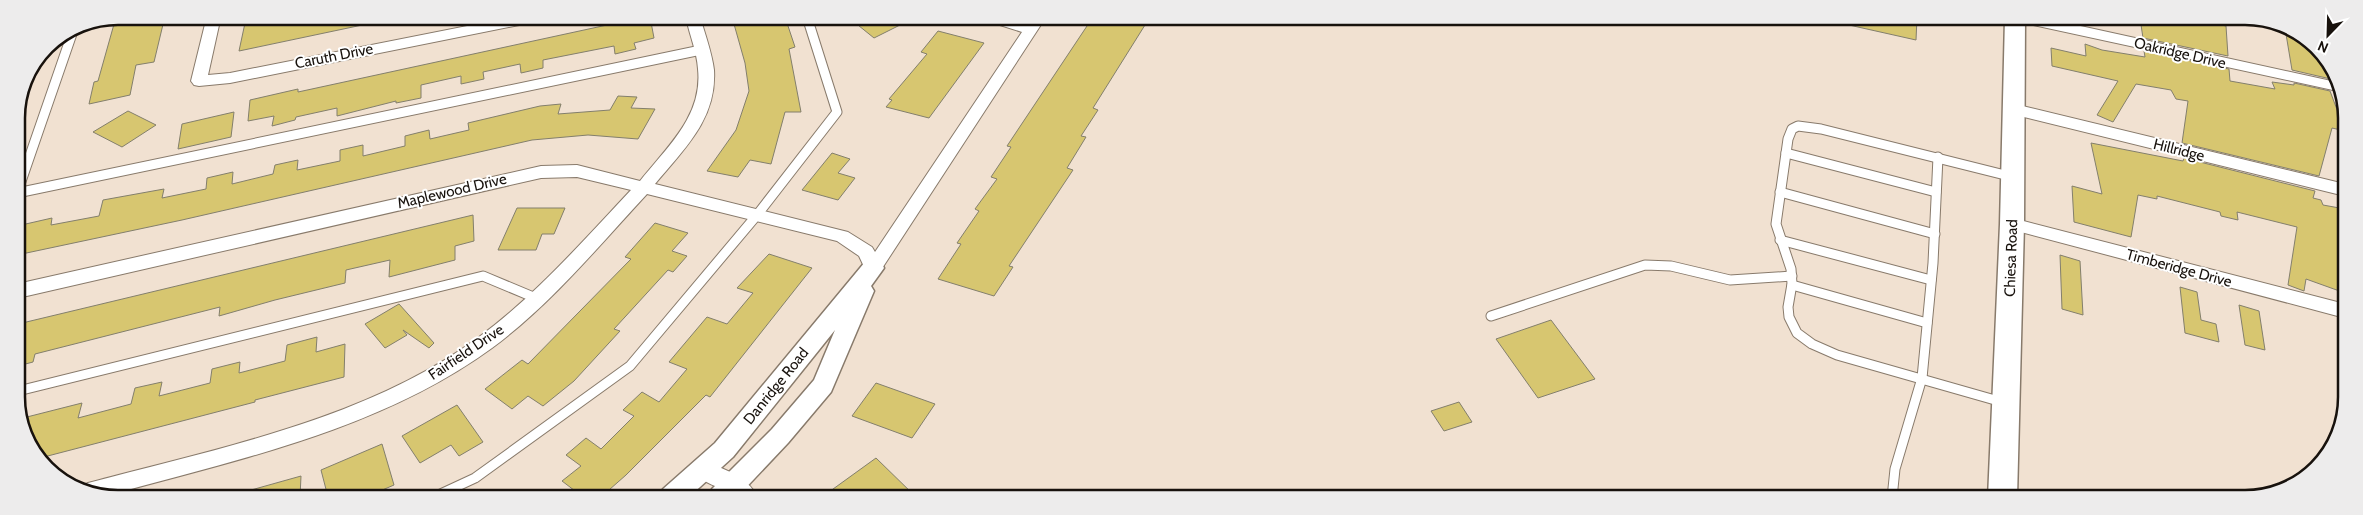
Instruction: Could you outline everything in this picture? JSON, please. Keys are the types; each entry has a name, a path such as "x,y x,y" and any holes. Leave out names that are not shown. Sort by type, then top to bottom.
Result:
{"main road":[{"name":"Chiesa Road","path":"2002,490 2012,224 2015,25"}],"street":[{"name":"Caruth Drive","path":"212,25 199,81 230,78 494,25"},
{"name":"Fairfield Drive","path":"102,488 278,440 362,411 423,381 485,343 538,299 644,187 692,128 704,102 706,69 695,25"},
{"name":"Danridge Road","path":"680,490 724,450 873,268 1034,25"},
{"name":"Oakridge Drive","path":"2055,25 2332,87"},
{"name":"Hillridge","path":"2014,109 2338,188"},
{"name":"Maplewood Drive","path":"25,289 500,180 541,172 577,171 842,236 866,252 873,268"},
{"name":"Timberidge Drive","path":"2012,224 2338,309"},
{"name":"Danridge Road","path":"736,490 823,385 873,268"},
{"path":"703,470 730,490"}],"lane":[{"path":"449,490 475,478 630,366 757,215 837,112 810,25"},
{"path":"25,170 71,37"},
{"path":"25,191 701,50"},
{"path":"2006,403 1922,378 1837,356 1812,345 1798,335 1791,321 1788,308 1792,280 1776,224 1788,139 1792,129 1798,126 1808,126 2013,177"},
{"path":"1786,153 1936,192"},
{"path":"1893,490 1895,469 1922,378 1935,234 1938,157"},
{"path":"1780,192 1935,234"},
{"path":"1780,240 1931,280"},
{"path":"1491,316 1645,265 1670,264 1710,277 1792,280 1927,323"},
{"path":"25,389 483,276 538,299"}],"building":[{"path":"114,25 163,25 154,62 136,65 130,95 89,104 94,82 98,81"},
{"path":"245,25 362,25 239,51"},
{"path":"607,25 652,25 654,38 634,43 636,49 615,54 614,46 543,60 543,68 521,73 520,64 483,72 484,79 461,84 461,76 421,85 421,98 396,103 396,101 337,116 337,108 296,117 295,120 272,126 274,116 248,121 250,100 298,89 298,92"},
{"path":"734,25 788,25 795,47 789,49 801,112 785,112 771,164 750,160 738,177 707,171 736,130 749,91 745,63"},
{"path":"858,25 900,25 874,38"},
{"path":"1088,25 1145,25 1093,108 1098,110 1081,136 1086,137 1067,168 1073,170 1009,266 1013,267 994,296 938,279 961,244 957,243 979,211 975,209 997,179 991,177 1011,147 1007,146"},
{"path":"1849,25 1917,25 1916,40"},
{"path":"2141,25 2222,25 2226,26 2228,56 2143,38"},
{"path":"938,31 984,43 929,118 886,107 892,100 889,99 927,54 921,52"},
{"path":"2286,35 2303,45 2303,60 2318,60 2329,79 2292,70"},
{"path":"2085,44 2102,50 2145,57 2144,51 2229,69 2230,81 2275,89 2272,82 2294,85 2294,83 2330,91 2338,112 2338,129 2332,128 2319,176 2182,143 2188,101 2176,99 2171,90 2136,84 2113,122 2097,115 2118,81 2052,66 2051,48 2086,56"},
{"path":"618,96 637,97 631,108 655,109 638,139 588,135 532,140 182,220 25,253 25,224 52,218 51,225 99,216 103,200 164,189 162,198 206,189 207,178 233,172 232,184 273,174 275,165 298,160 297,170 340,161 340,150 363,145 363,156 405,146 405,136 429,130 430,139 469,130 468,123 540,106 561,104 558,114 610,110"},
{"path":"128,111 156,125 122,147 93,132"},
{"path":"234,112 231,137 178,149 182,124"},
{"path":"2091,143 2183,161 2184,158 2315,191 2313,198 2321,200 2323,205 2338,208 2338,290 2306,279 2304,291 2288,285 2297,227 2237,212 2238,220 2221,216 2220,212 2157,196 2157,199 2138,195 2131,237 2074,222 2072,186 2102,194"},
{"path":"832,153 850,159 838,173 855,178 838,200 802,190"},
{"path":"517,208 565,208 554,234 542,234 536,250 498,250"},
{"path":"473,215 474,241 455,246 455,260 389,277 390,260 346,270 345,283 219,316 220,307 35,354 33,362 25,364 25,322"},
{"path":"655,223 688,233 672,251 687,256 673,272 668,270 614,329 620,331 574,381 543,406 528,396 512,409 485,389 522,360 528,364 631,259 625,257"},
{"path":"769,254 812,268 710,397 706,395 609,490 574,490 562,481 581,466 566,455 586,438 601,449 634,416 623,410 642,392 659,402 687,369 669,362 707,317 727,324 753,293 737,288"},
{"path":"2060,255 2080,261 2083,315 2062,309"},
{"path":"2180,287 2197,292 2201,320 2216,324 2219,342 2185,333"},
{"path":"399,304 434,343 429,348 403,330 407,335 385,348 365,324"},
{"path":"2239,305 2259,311 2265,350 2245,345"},
{"path":"1551,320 1595,379 1538,398 1496,339"},
{"path":"317,337 316,352 345,344 344,377 46,456 30,427 27,417 82,403 78,418 131,404 135,388 162,382 159,396 210,383 212,369 240,362 239,373 285,361 287,345"},
{"path":"876,383 935,404 912,438 852,416"},
{"path":"1459,402 1472,422 1444,431 1431,411"},
{"path":"457,405 483,442 459,456 451,445 420,463 402,436"},
{"path":"382,444 394,485 382,490 326,490 321,470"},
{"path":"876,458 909,490 832,490"},
{"path":"301,476 300,490 251,490"}]}
